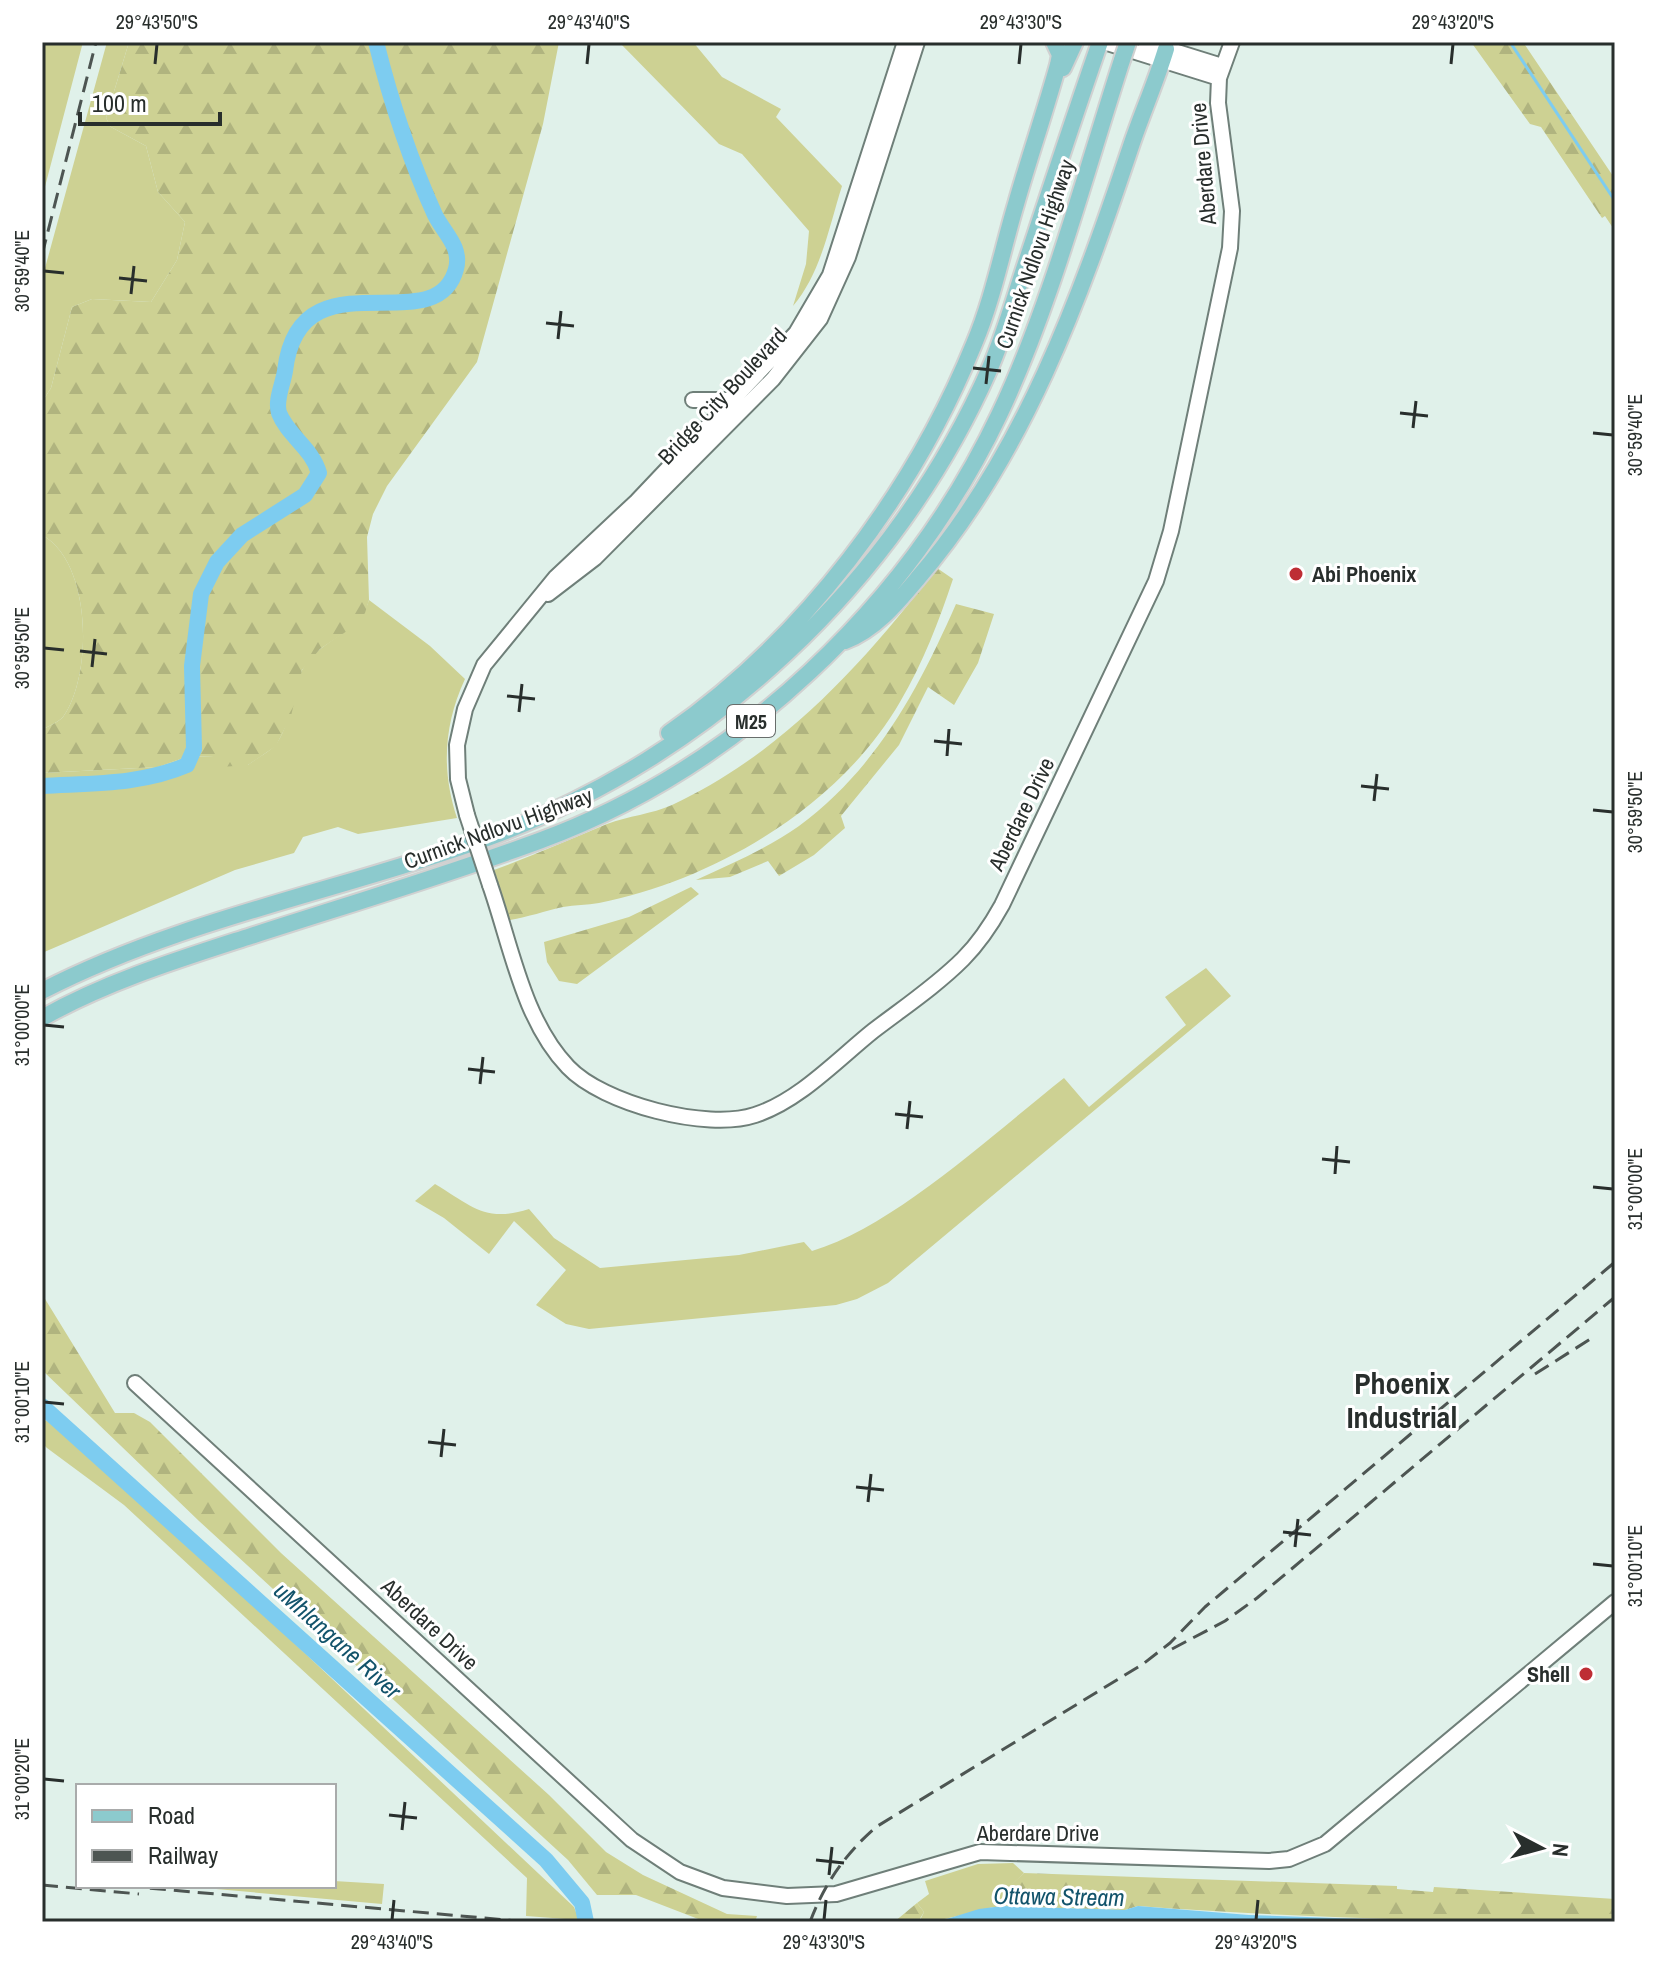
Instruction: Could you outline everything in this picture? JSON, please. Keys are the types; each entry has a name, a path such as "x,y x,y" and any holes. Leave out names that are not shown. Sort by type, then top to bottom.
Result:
{"main road":[{"path":"42,980 140,938 272,894 455,841 524,815 626,763 724,688 815,599 883,510 925,444 974,344 1049,98 1060,55 1054,42"},
{"path":"1049,98 1075,42"},
{"name":"Curnick Ndlovu Highway","path":"42,1018 138,973 542,840 607,811 652,787 726,740 836,644 874,605 921,545 966,477 997,420 1026,353 1128,42"},
{"name":"Curnick Ndlovu Highway","path":"42,991 153,942 450,850 525,822 665,748 773,665 876,557 956,438 1002,336 1100,45"},
{"path":"836,644 860,635 892,608 954,532 992,477 1026,413 1081,288 1164,55"}],"street":[{"name":"Bridge City Boulevard","path":"559,581 645,508 799,349 833,294 905,42"},
{"name":"Bridge City Boulevard","path":"490,885 467,815 457,765 465,709 484,665 541,599 796,333 819,297 868,180 917,42"},
{"path":"1145,42 1164,55"},
{"name":"Aberdare Drive","path":"490,885 542,1034 568,1067 582,1081 604,1093 703,1120 738,1120 775,1107 931,985 975,946 1002,905 1141,619 1171,531 1230,248 1232,211 1219,125 1220,72 1232,42"},
{"path":"1100,45 1164,55 1220,72"},
{"path":"693,400 734,400"},
{"name":"Aberdare Drive","path":"135,1383 632,1840 680,1872 723,1888 751,1893 810,1897 836,1894 980,1852 1269,1861 1310,1852 1333,1838 1615,1602"}],"green space":[{"path":"42,42 83,42 42,198"},
{"path":"107,42 129,42 106,118 111,127 146,146 158,192 185,222 177,260 151,302 92,299 72,307 51,388 42,402 42,279"},
{"path":"129,42 559,42 543,124 477,362 387,486 373,514 367,537 369,600 365,613 353,627 320,649 302,670 291,716 276,746 248,765 221,767 213,756 186,757 158,767 42,773 42,730 63,717 73,698 83,648 79,593 71,569 58,549 42,535 42,402 51,388 72,307 92,299 151,302 177,260 185,222 158,192 146,146 111,127 106,118"},
{"path":"619,42 693,42 722,77 781,109 776,117 842,186 811,279 793,306 806,264 809,231 742,154 719,144"},
{"path":"1471,42 1523,42 1615,179 1615,231 1605,216 1602,218 1541,127 1530,124"},
{"path":"42,535 58,549 71,569 79,593 83,648 73,698 63,717 42,730"},
{"path":"937,568 953,579 930,642 900,702 875,740 844,774 809,805 770,833 687,877 599,903 563,907 510,920 494,870 607,824 672,805 750,759 819,703 880,638"},
{"path":"369,600 430,646 465,679 453,713 447,747 449,782 457,818 358,834 338,827 303,837 294,853 235,870 42,953 42,773 158,767 186,757 214,756 248,765 277,743 298,680 308,661 351,627 365,611"},
{"path":"956,604 994,614 978,663 954,705 928,687 899,745 841,816 845,828 814,855 779,876 768,861 730,877 696,880 787,834 827,803 851,779 873,753 910,697"},
{"path":"691,887 699,894 577,984 559,981 547,962 544,942 629,917"},
{"path":"1206,968 1231,996 888,1283 857,1299 836,1305 589,1329 566,1324 536,1305 566,1270 514,1221 489,1254 444,1218 415,1201 435,1184 469,1205 490,1213 514,1213 529,1209 554,1238 600,1268 739,1255 804,1242 812,1251 844,1239 910,1200 1064,1078 1089,1107 1186,1025 1165,997"},
{"path":"42,1294 115,1413 134,1413 150,1422 281,1553 549,1795 606,1852 643,1875 727,1914 757,1916 755,1922 706,1922 636,1895 597,1895 568,1860 199,1521 42,1370"},
{"path":"42,1419 58,1426 276,1626 574,1907 579,1920 526,1916 527,1878 124,1505 47,1448 42,1443"},
{"path":"1013,1863 1024,1873 1000,1896 1002,1906 919,1922 924,1912 917,1903 929,1894 925,1881 978,1864"},
{"path":"1024,1873 1397,1886 1397,1889 1433,1892 1434,1887 1615,1899 1615,1922 1376,1918 1138,1906 1125,1910 1002,1906 999,1896"},
{"path":"336,1881 384,1884 382,1904 216,1889 336,1888"},
{"path":"917,1903 924,1912 918,1922 894,1922"}],"water":[{"path":"1002,1906 1125,1910 1138,1906 1249,1915 1452,1922 937,1922 979,1909"}],"waterway":[{"name":"uMhlangane River","path":"42,786 134,780 187,765 194,749 192,666 201,594 217,562 242,535 305,495 319,473 311,456 288,429 278,408 296,335 315,314 340,305 423,300 443,290 456,269 457,254 435,215 417,172 394,108 376,42"},
{"path":"1510,42 1615,201"},
{"name":"uMhlangane River","path":"42,1406 546,1860 582,1903 586,1922"}],"railway":[{"path":"42,255 96,42"},
{"path":"810,1922 837,1870 876,1827 1143,1664 1170,1643 1205,1607 1615,1262"},
{"path":"1172,1649 1225,1621 1257,1598 1615,1297"},
{"path":"1535,1374 1592,1338"},
{"path":"42,1885 139,1894"},
{"path":"148,1888 529,1922"}],"place":[{"name":"Abi Phoenix","path":"1296,574"},
{"name":"Shell","path":"1586,1674"}],"district":[{"name":"Phoenix Industrial","path":"1402,1400"}],"water label":[{"name":"Ottawa Stream","path":"1059,1896"}]}
